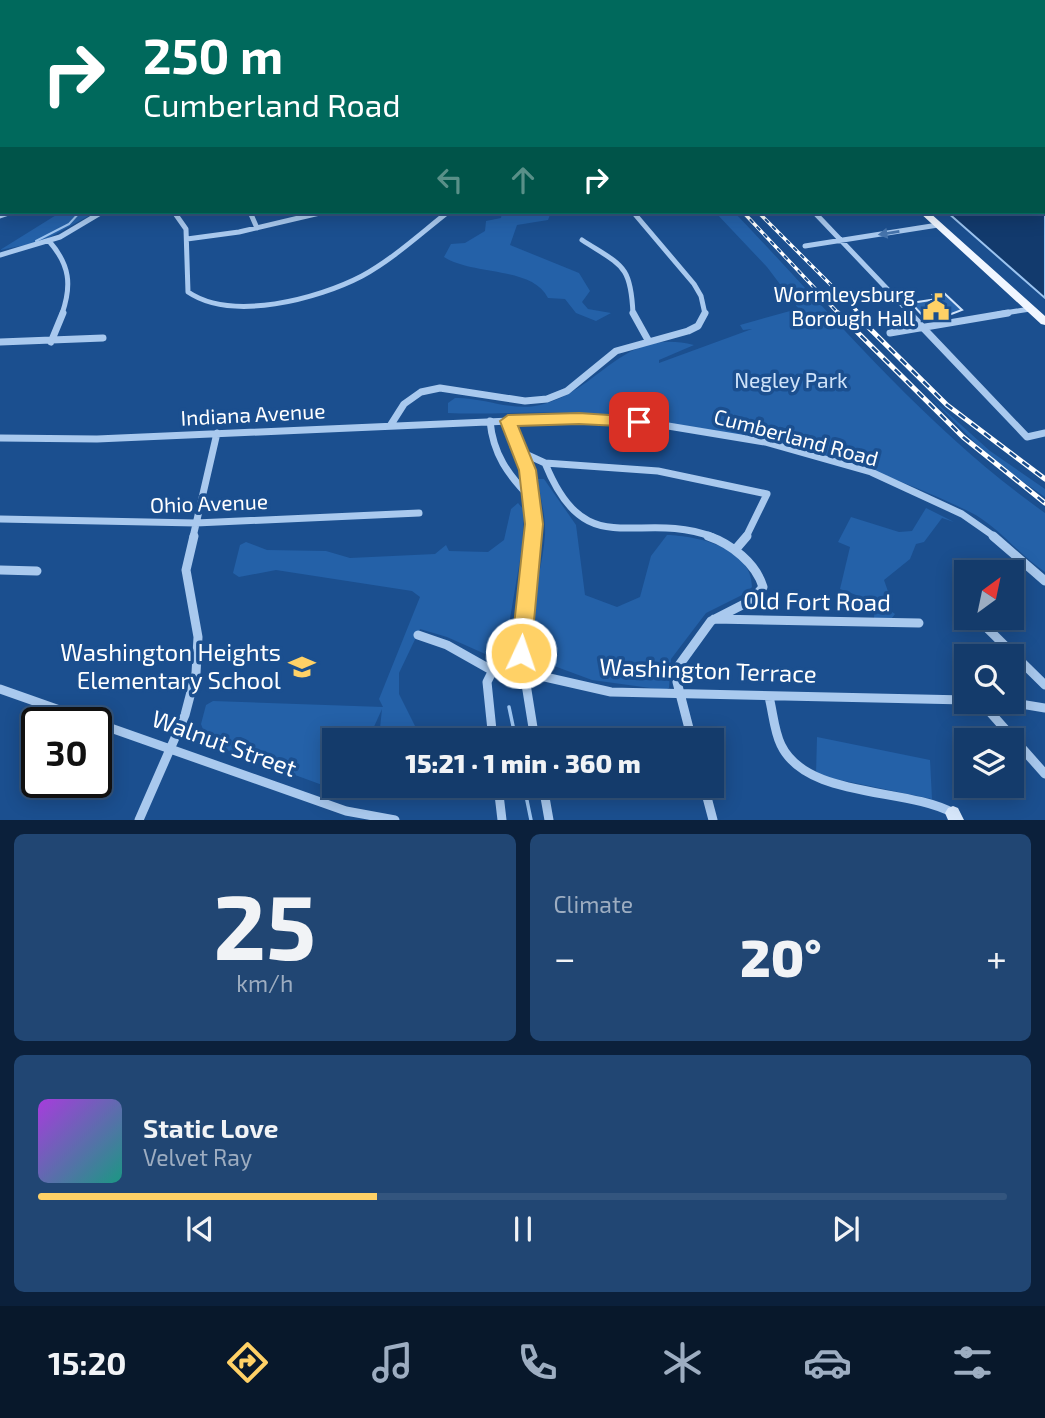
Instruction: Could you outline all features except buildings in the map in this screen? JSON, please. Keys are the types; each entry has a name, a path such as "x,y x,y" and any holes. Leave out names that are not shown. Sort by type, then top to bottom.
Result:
{"main road":[{"path":"926,214 1045,322"}],"street":[{"path":"0,255 49,242 82,226 99,214"},
{"path":"176,214 185,226 188,292 206,305 233,309 307,295 352,281 445,214"},
{"path":"251,214 257,228"},
{"path":"187,239 257,228 316,214"},
{"path":"390,426 406,400 423,391 442,387 466,389 508,402 552,398 572,388 606,357 648,340 691,330 701,324 706,308 669,254 635,214"},
{"path":"816,214 1027,437 1045,433"},
{"path":"804,246 938,225"},
{"path":"582,240 624,267 632,284 633,315 648,340"},
{"path":"49,242 64,256 71,278 51,342"},
{"path":"890,333 1030,309"},
{"path":"0,342 103,338"},
{"name":"Cumberland Road","path":"508,421 612,419 667,425 751,440 830,461 898,484 948,506 999,540 1045,581"},
{"path":"490,421 492,446 500,465 532,498"},
{"path":"508,421 528,470 532,498 534,524 522,641 524,676 533,728"},
{"name":"Indiana Avenue","path":"0,438 97,439 508,421"},
{"path":"139,820 190,701 199,652 186,570 218,433"},
{"path":"521,452 545,463 658,471 767,494 745,540 735,550"},
{"path":"545,463 557,489 581,519 613,527 691,529 718,539 735,550 759,574 762,589 752,600 714,619 677,668 680,695 689,728"},
{"name":"Ohio Avenue","path":"0,519 196,523 419,513"},
{"path":"0,570 37,571"},
{"name":"Old Fort Road","path":"714,619 919,623"},
{"path":"989,630 1045,685"},
{"name":"Washington Terrace","path":"418,635 447,645 507,678 545,677 611,692 954,700"},
{"path":"491,728 487,682 492,672"},
{"name":"Walnut Street","path":"0,689 172,747 346,811 395,820"},
{"path":"769,696 781,745 793,764 802,771 827,781 936,804 955,816"},
{"path":"1024,705 1045,708"},
{"path":"992,714 1045,774"},
{"path":"499,798 502,820"},
{"path":"545,798 548,820"},
{"path":"707,798 713,820"}],"green space":[{"path":"58,214 92,214 41,242 0,250"},
{"path":"502,214 550,214 548,220 517,225 510,245 579,273 590,291 582,302 588,309 611,313 596,321 576,313 565,299 548,298 540,288 529,281 456,263 444,257 451,244 465,243 485,231 486,221 501,218"},
{"name":"Negley Park","path":"717,214 736,214 921,408 960,445 1045,513 1045,572 990,525 970,512 879,474 784,445 685,426 586,414 448,413 448,403 455,398 519,407 540,405 561,398 629,352 648,345 669,342 694,345 659,360 659,363 752,329 743,330 740,325 790,311 801,312 767,267"},
{"path":"930,397 990,451 1045,489 1045,497 993,461"},
{"path":"538,479 544,479 576,525 585,595 617,607 640,597 651,556 667,535 693,538 721,546 743,562 750,573 752,587 746,593 706,613 671,659 669,688 665,690 592,680 538,660 532,629 545,527"},
{"path":"518,503 524,510 522,548 505,648 492,657 447,637 420,629 399,673 399,694 416,728 380,728 382,709 373,728 322,728 322,785 208,743 201,724 206,705 213,701 383,707 379,699 420,597 412,591 276,570 239,577 233,573 240,545 246,542 267,550 326,551 350,558 435,554 446,545 449,551 488,552 504,540 511,509"},
{"path":"926,508 954,522 942,518 924,542 916,544 910,559 884,580 892,603 881,604 895,614 892,618 874,618 875,602 840,589 850,547 838,542 851,517 899,532 912,531"},
{"path":"817,737 930,760 932,799 816,775"}],"shaded area":[{"path":"949,214 1045,214 1045,298"}],"waterway":[{"path":"36,241 69,224 78,214"},
{"path":"509,707 513,728"},
{"path":"526,798 531,820"}],"railway":[{"path":"745,214 839,314"},
{"path":"760,214 860,314"},
{"path":"858,313 864,319"},
{"path":"839,314 963,437 1045,503"},
{"path":"855,314 947,405 1045,479"}],"place":[{"name":"Wormleysburg Borough Hall","path":"936,307"},
{"name":"Washington Heights Elementary School","path":"302,667"}],"route":[{"path":"521,653 532,554 533,503 525,459 510,431 508,421 612,419 639,422"}]}
